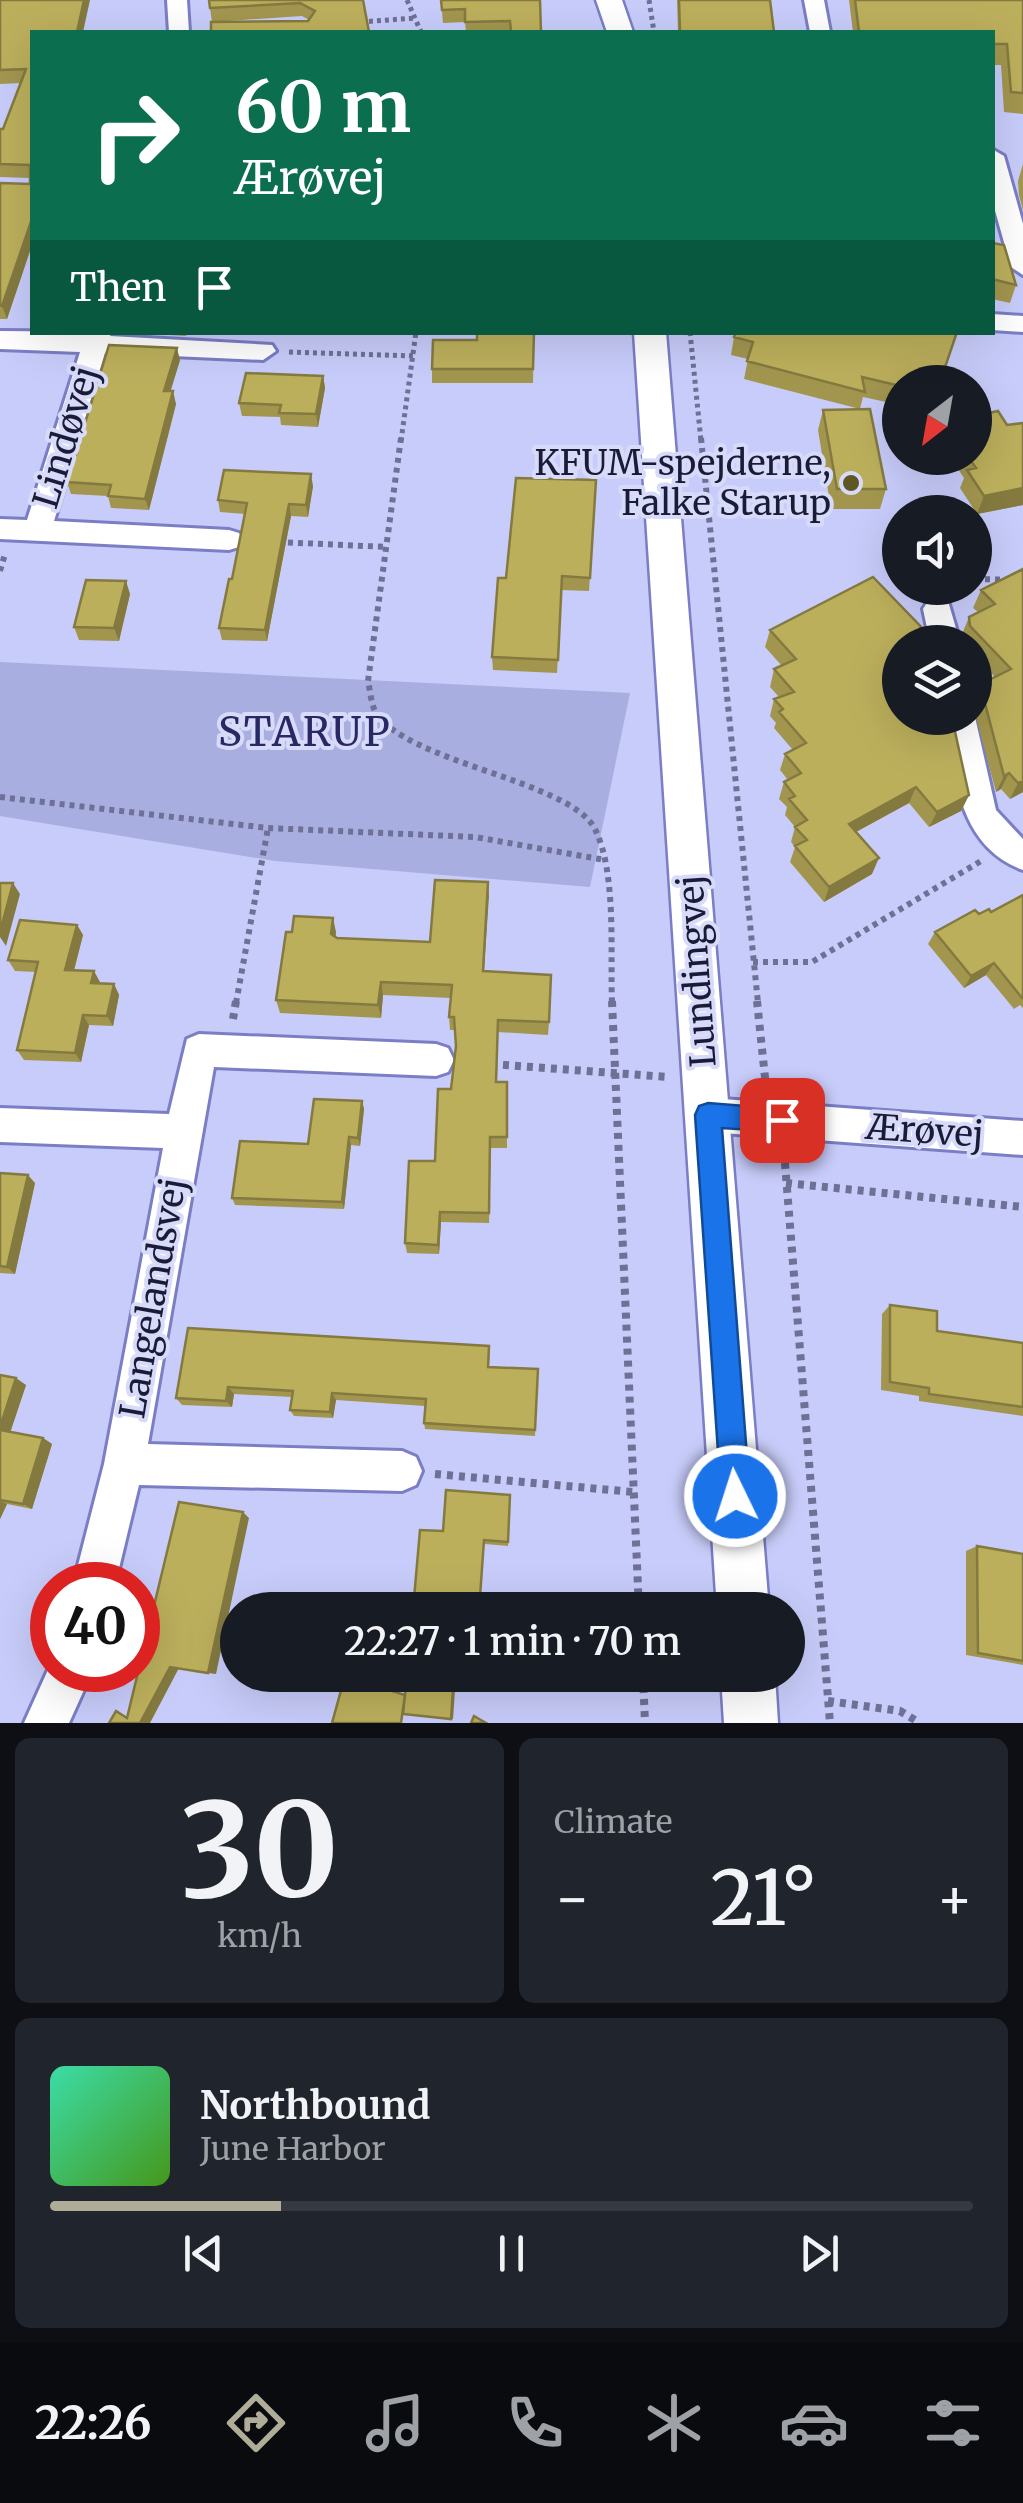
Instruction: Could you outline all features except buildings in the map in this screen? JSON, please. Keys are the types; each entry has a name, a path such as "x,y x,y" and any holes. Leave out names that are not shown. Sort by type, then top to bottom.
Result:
{"street":[{"path":"178,0 179,30"},
{"path":"609,0 619,30"},
{"path":"814,0 820,30"},
{"path":"998,149 1003,231 1023,266"},
{"path":"995,322 1023,324"},
{"name":"Lundingvej","path":"650,335 742,1592"},
{"name":"Lindøvej","path":"0,340 98,338 263,351"},
{"name":"Lindøvej","path":"37,530 98,338"},
{"name":"Lindøvej","path":"0,529 228,540"},
{"path":"938,609 941,625"},
{"path":"963,735 980,818 1013,852"},
{"name":"Langelandsvej","path":"100,1562 124,1464 198,1050 227,1051"},
{"path":"227,1051 436,1060"},
{"name":"Ærøvej","path":"706,1096 782,1120 1023,1138"},
{"name":"Langelandsvej","path":"0,1124 183,1132"},
{"name":"Langelandsvej","path":"124,1464 402,1471"},
{"path":"46,1723 61,1692"},
{"path":"749,1692 752,1723"}],"path":[{"path":"407,0 420,30"},
{"path":"649,0 654,30"},
{"path":"358,22 415,18"},
{"path":"416,335 368,681 375,712 402,736 568,805 593,825 606,860 638,1592"},
{"path":"690,335 765,1084 782,1120 830,1723"},
{"path":"263,351 413,356"},
{"path":"228,540 387,547"},
{"path":"992,579 1023,580"},
{"path":"0,797 268,828 475,837 606,860"},
{"path":"227,1051 268,828"},
{"path":"753,962 812,962 1013,852"},
{"path":"436,1060 615,1076 706,1096"},
{"path":"786,1183 1023,1207"},
{"path":"402,1471 633,1492"},
{"path":"644,1692 646,1723"},
{"path":"828,1701 900,1711 920,1723"}],"shaded area":[{"path":"0,662 630,693 590,887 275,861 0,816"}],"place":[{"name":"KFUM-spejderne, Falke Starup","path":"851,483"}],"district":[{"name":"STARUP","path":"305,732"}],"route":[{"path":"735,1496 708,1115 782,1120"}]}
